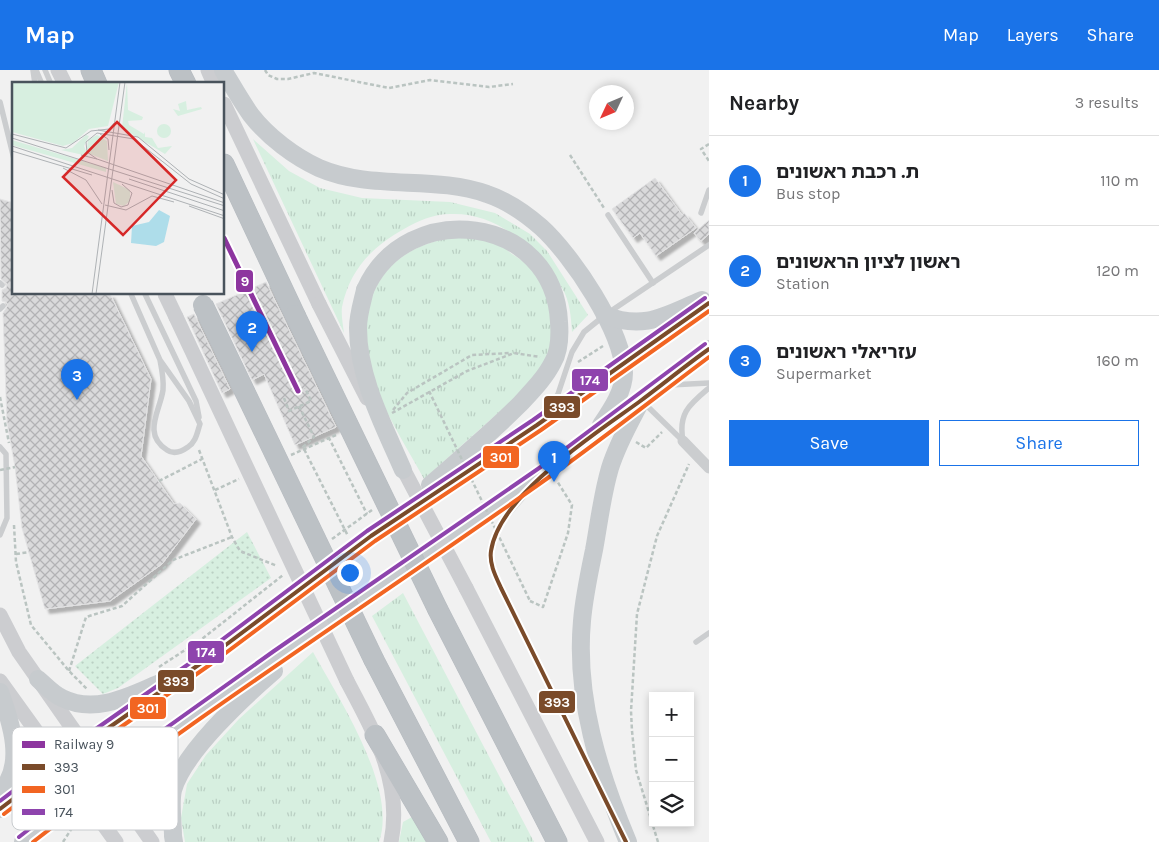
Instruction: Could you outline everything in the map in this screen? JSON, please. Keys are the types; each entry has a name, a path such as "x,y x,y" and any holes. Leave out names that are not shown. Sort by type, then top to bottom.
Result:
{"highway":[{"path":"91,70 96,82"},
{"path":"179,70 185,82"},
{"path":"225,166 438,610 557,842"},
{"path":"200,300 374,660 468,842"},
{"path":"375,735 438,842"}],"main road":[{"path":"58,70 64,82"},
{"path":"208,70 213,82"},
{"path":"223,70 252,116 263,128 289,150 320,168 351,177 467,189 487,193 508,202 526,214 558,244 574,265 605,315 623,364 624,375 621,389 615,403 594,435"},
{"path":"225,106 319,304 403,470 598,842"},
{"path":"111,727 207,659 355,549 486,437 534,389 554,362 560,339 559,315 555,296 535,262 520,247 503,237 483,230 455,229 436,232 414,240 399,248 378,267 365,290 359,312 358,327 361,361 377,408 403,470"},
{"path":"165,295 375,735 388,770 395,809 391,842"},
{"path":"605,315 628,322 652,320 709,296"},
{"path":"371,536 537,425 709,303"},
{"path":"178,729 549,469 709,349"},
{"path":"627,842 601,771 592,740 586,709 582,668 581,622 601,504 610,467 641,400"},
{"path":"0,615 19,652 71,727"},
{"path":"178,779 182,770 210,734 238,705 332,619"},
{"path":"38,679 60,697 72,702 86,705 102,704 125,697 165,680 207,659"},
{"path":"0,681 33,727"},
{"path":"0,692 9,718 12,737"},
{"path":"0,792 10,778 12,768"},
{"path":"0,809 12,800"},
{"path":"22,842 38,830"},
{"path":"107,830 116,842"},
{"path":"143,830 152,842"}],"street":[{"path":"683,441 709,468"}],"lane":[{"path":"34,70 41,82"},
{"path":"45,70 50,82"},
{"path":"0,102 12,151"},
{"path":"701,213 709,190"},
{"path":"608,215 653,283"},
{"path":"537,425 558,394 577,341 584,332 605,315 709,245"},
{"path":"131,295 160,360 189,401 200,424"},
{"path":"145,295 196,401 200,424 196,439 190,446 178,453 171,453 159,443 153,423 162,392 163,378 160,360"},
{"path":"658,387 709,383"},
{"path":"683,441 681,426 685,411 709,388"},
{"path":"641,400 669,425 683,441"},
{"path":"0,447 6,454 7,518 0,535"},
{"path":"549,469 504,519 496,534 491,552 492,566 501,588 627,842"},
{"path":"696,642 709,633"}],"path":[{"path":"265,70 268,75 277,79 288,79 314,73 389,88 430,80 489,87 513,84"},
{"path":"709,144 701,149 709,161"},
{"path":"570,155 608,215"},
{"path":"467,371 391,413 407,393 472,355 514,353"},
{"path":"284,398 289,411 311,401 306,388"},
{"path":"429,391 530,601 544,607 568,533 572,504 549,469"},
{"path":"0,397 10,448"},
{"path":"299,406 314,437 303,447 355,549"},
{"path":"624,435 646,448 669,425"},
{"path":"196,439 232,537 240,551 281,568"},
{"path":"658,842 636,770 634,751 631,711 637,614 657,536 687,468 696,455"},
{"path":"159,481 202,459"},
{"path":"11,465 12,475"},
{"path":"0,470 15,467"},
{"path":"14,521 16,562 31,625 69,671 102,704"},
{"path":"69,671 86,617 122,606 173,560 232,537"},
{"path":"15,554 29,552"}],"green space":[{"path":"253,139 289,171 320,188 362,198 450,202 495,213 530,234 547,251 588,315 572,332 570,309 565,293 542,261 531,250 495,223 466,215 444,214 426,218 404,229 382,243 364,260 351,281 342,307 344,333"},
{"path":"470,237 500,245 530,268 546,296 551,318 551,341 547,357 526,387 424,479 384,406 375,381 369,356 367,331 369,308 377,286 390,267 410,252 440,240"},
{"path":"247,532 271,578 118,688 103,694 75,666"},
{"path":"403,593 534,842 491,842 372,616"},
{"path":"313,652 363,744 373,771 380,796 383,820 379,842 185,842 181,818 187,784 206,755 239,719"},
{"path":"412,817 427,842 399,842 403,822"}],"building":[{"path":"655,178 682,215 684,213 696,228 656,256 640,233 633,238 612,209"},
{"path":"0,199 12,202 12,295 110,295 151,379 141,456 174,504 180,503 196,519 162,564 110,601 45,609 22,528 15,467 7,422 3,313 8,305 2,301 2,290 6,288 7,284 1,279"},
{"path":"709,220 709,234 701,241 694,233"},
{"path":"266,282 336,427 295,445 264,374 252,380 216,304"},
{"path":"194,314 230,389 222,393 187,317"}],"rail line":[{"name":"9","path":"225,240 298,391"}],"transit line":[{"name":"174","path":"99,727 203,654 367,531 533,420 705,298"},
{"name":"393","path":"110,727 207,659 371,536 537,425 709,303"},
{"name":"301","path":"121,727 211,664 375,541 541,430 709,311"},
{"name":"174","path":"168,727 274,651 545,464 705,344"},
{"name":"393","path":"626,842 501,588 492,566 491,551 498,530 511,509 551,467 709,349"},
{"name":"301","path":"178,734 552,475 709,357"},
{"name":"174","path":"0,801 12,792"},
{"name":"393","path":"0,809 12,800"},
{"name":"301","path":"4,814 12,808"},
{"name":"174","path":"19,837 28,830"},
{"name":"301","path":"33,842 49,830"}],"place":[{"name":"ראשון לציון הראשונים","path":"252,352"},
{"name":"עזריאלי ראשונים","path":"77,400"},
{"name":"ת. רכבת ראשונים","path":"554,482"}]}
